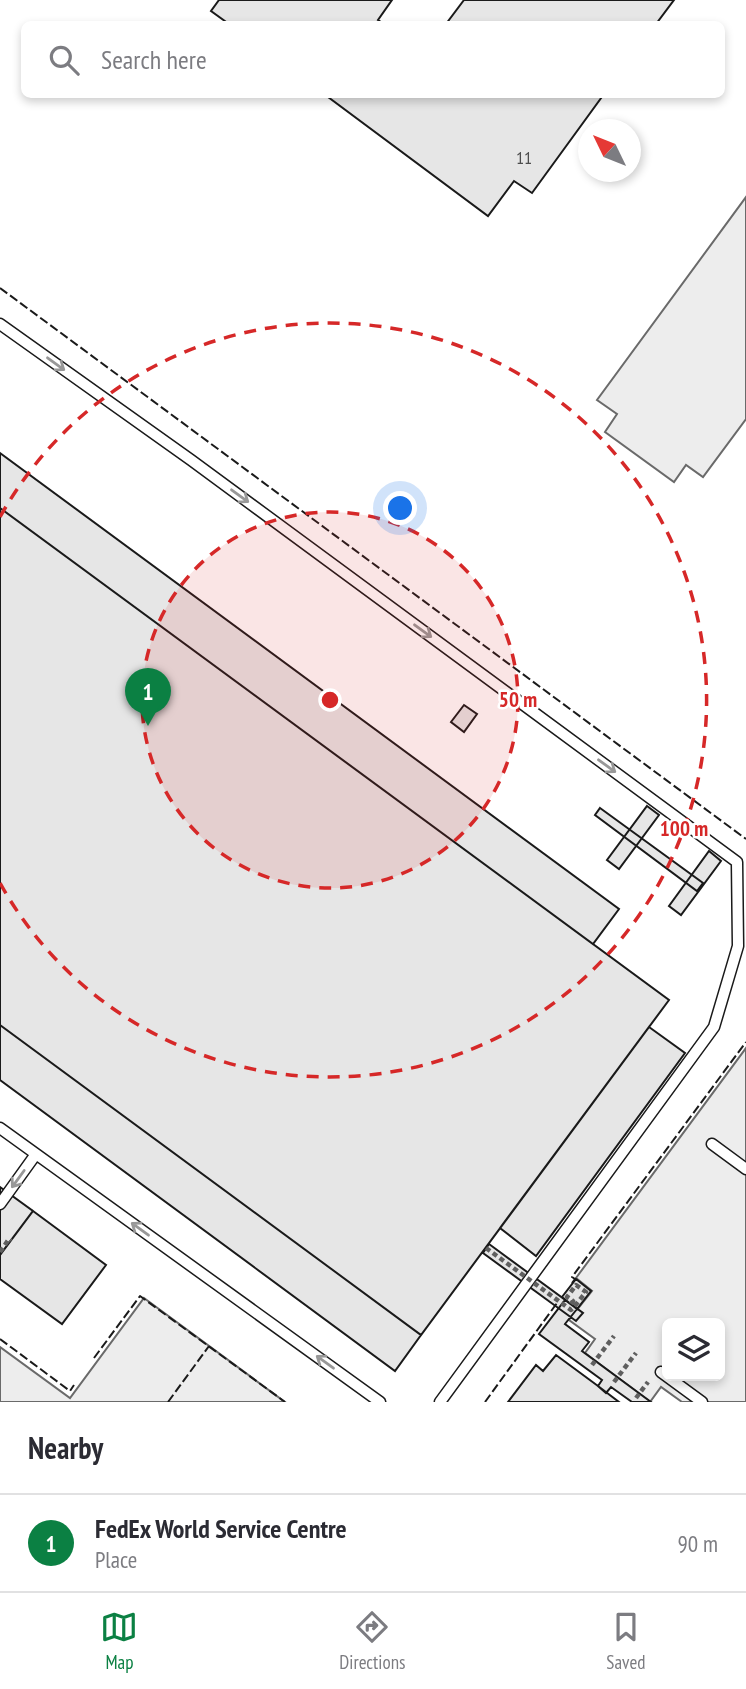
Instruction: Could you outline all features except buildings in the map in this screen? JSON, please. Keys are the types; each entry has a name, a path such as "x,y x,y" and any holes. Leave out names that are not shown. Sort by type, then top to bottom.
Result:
{"lane":[{"path":"0,324 202,468 737,862 742,929 714,1027 440,1402"},
{"path":"0,1128 380,1402"},
{"path":"712,1144 746,1169"},
{"path":"0,1204 36,1154"},
{"path":"674,1381 702,1402"}],"path":[{"path":"0,1252 9,1239 11,1241"},
{"path":"486,1248 571,1310 586,1292 576,1285 567,1297 573,1301 573,1306"},
{"path":"592,1365 614,1336"},
{"path":"614,1382 636,1353"}],"shaded area":[{"path":"746,197 746,419 703,477 686,465 674,482 605,432 617,414 597,400"},
{"path":"746,1048 746,1402 682,1402 661,1387 650,1402 585,1353 595,1339 569,1320 592,1291 576,1278"},
{"path":"144,1298 285,1402 0,1402 0,1347 70,1398"}],"fence":[{"path":"0,288 746,839"},
{"path":"572,1283 575,1279 572,1277 746,1042"},
{"path":"94,1358 140,1296 285,1402"},
{"path":"485,1402 557,1303"},
{"path":"0,1339 70,1391 74,1385"},
{"path":"168,1402 209,1346"}],"place":[{"name":"FedEx World Service Centre","path":"148,726"}]}
